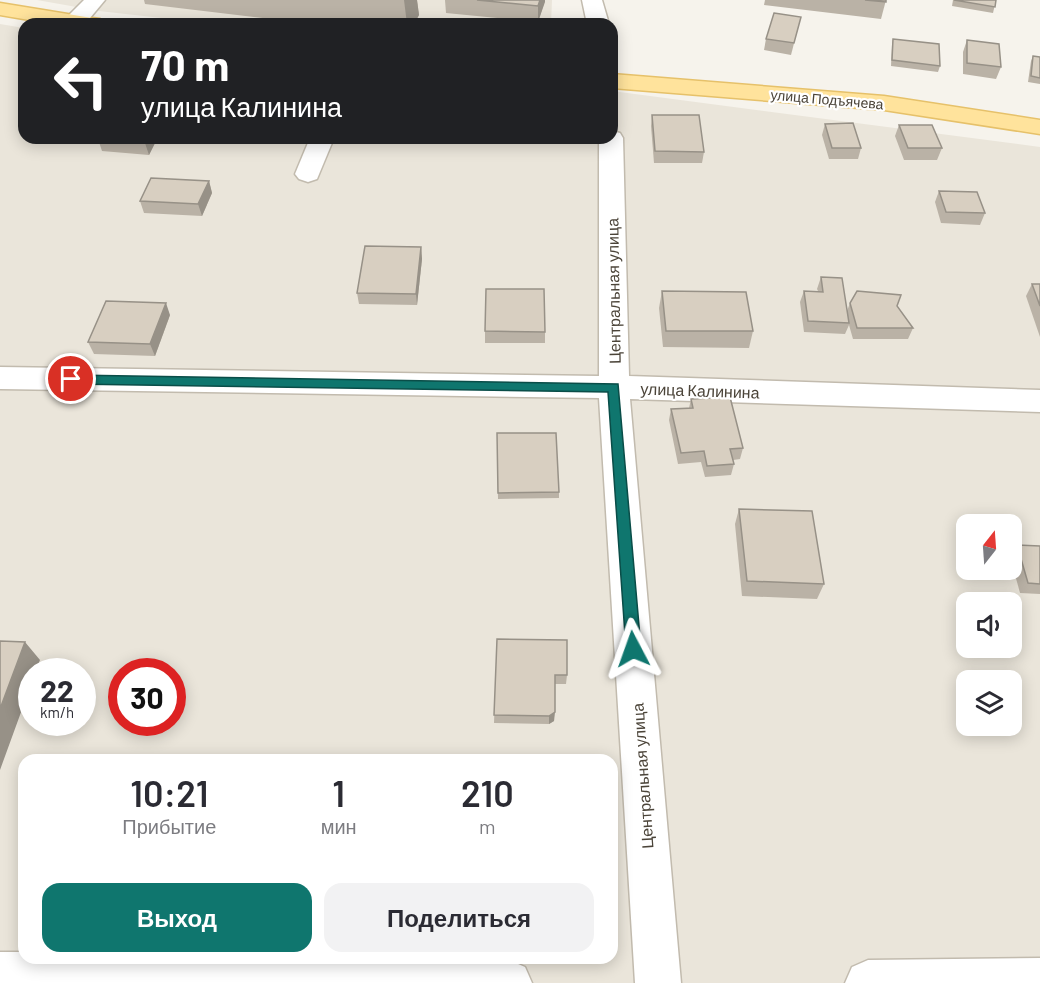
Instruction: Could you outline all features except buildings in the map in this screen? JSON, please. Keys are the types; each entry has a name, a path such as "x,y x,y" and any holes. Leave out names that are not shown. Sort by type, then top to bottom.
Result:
{"main road":[{"path":"0,9 53,18"},
{"name":"улица Подъячева","path":"618,81 884,103 1040,127"}],"street":[{"path":"86,18 95,0"},
{"path":"592,0 596,18"},
{"path":"308,174 320,144"},
{"name":"Центральная улица","path":"611,144 614,387 658,983"},
{"name":"улица Калинина","path":"0,378 614,387 1040,401"},
{"path":"0,974 509,983"},
{"path":"868,983 1040,981"}],"shaded area":[{"path":"37,0 552,0 551,18 161,18 99,11"},
{"path":"0,24 18,27 18,144 618,144 618,92 1040,147 1040,983 0,983"}],"route":[{"path":"71,379 614,387 633,649"}]}
